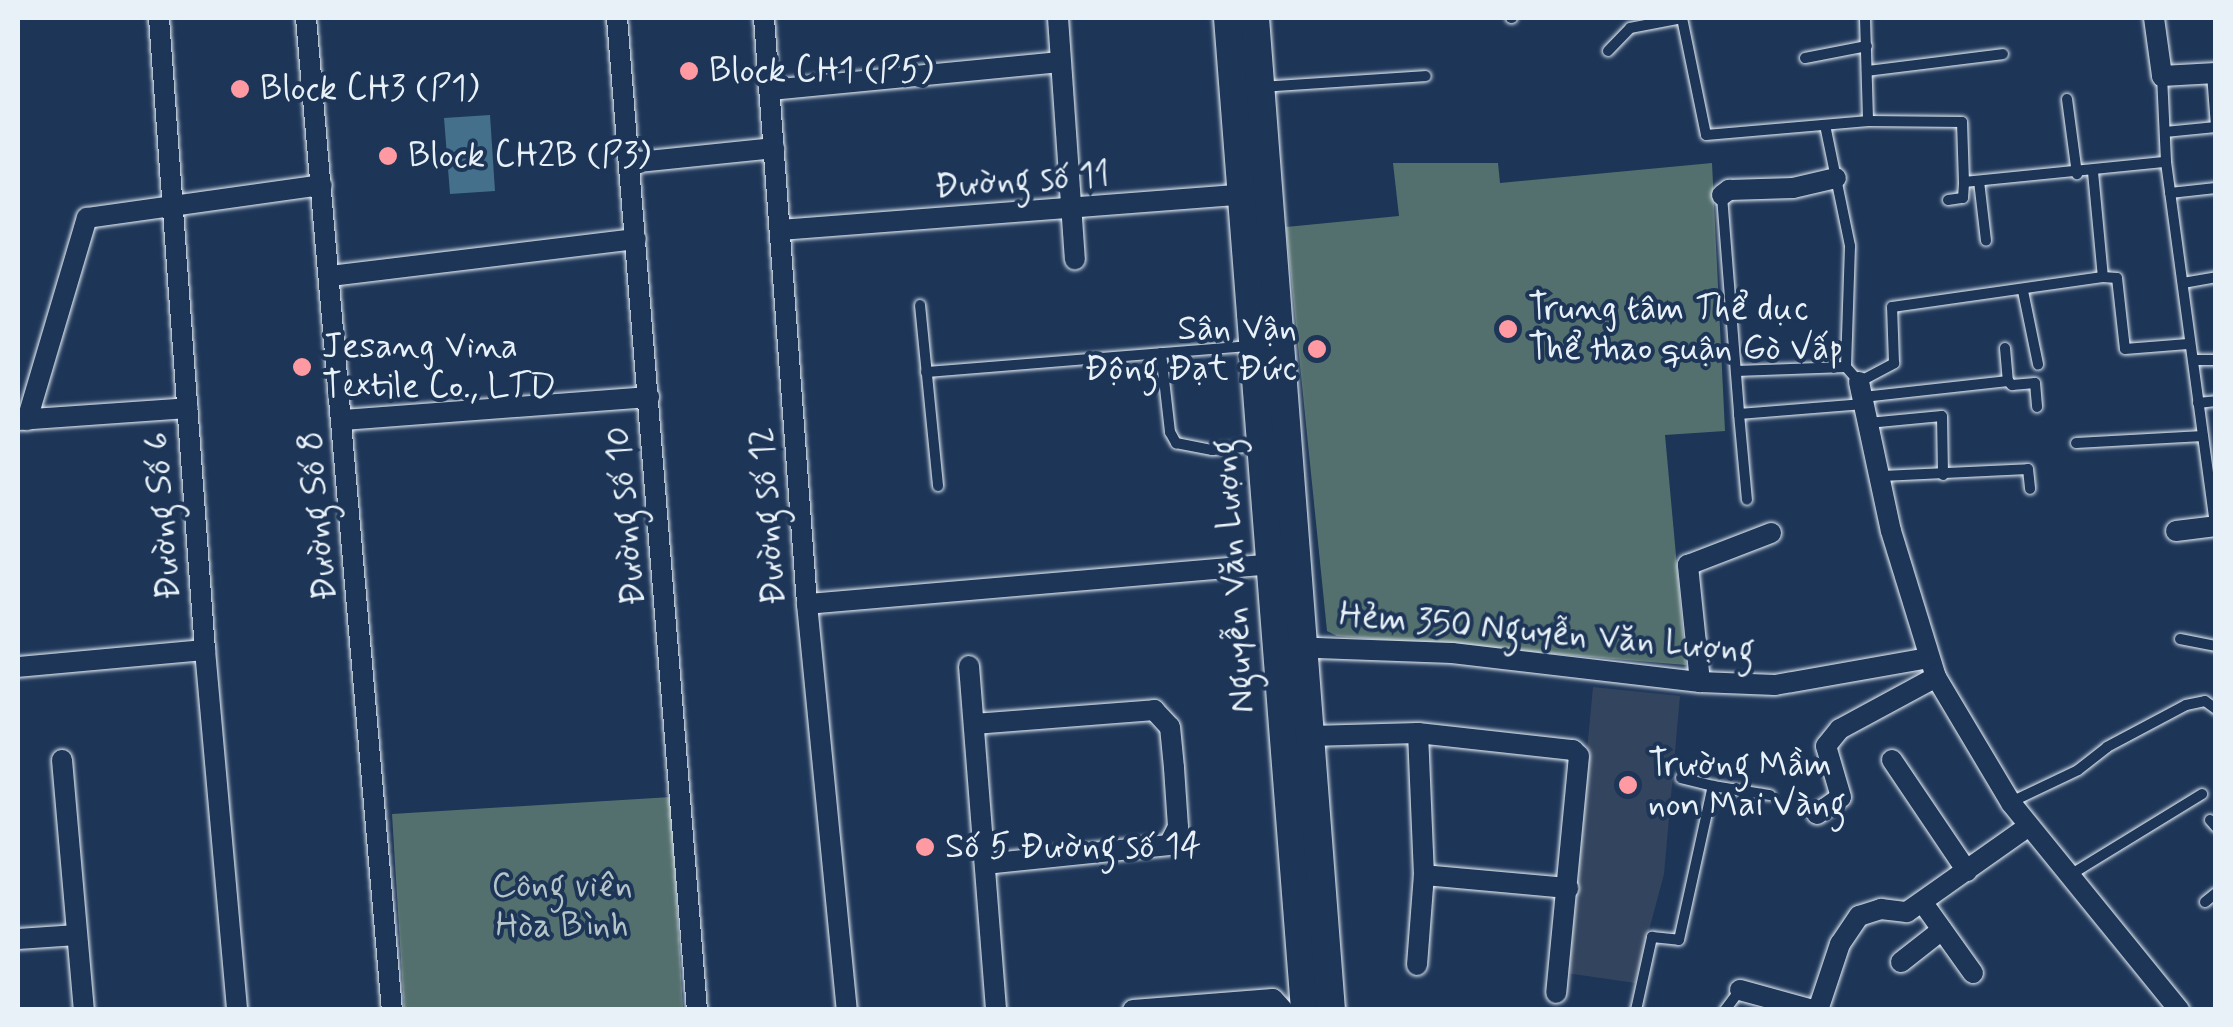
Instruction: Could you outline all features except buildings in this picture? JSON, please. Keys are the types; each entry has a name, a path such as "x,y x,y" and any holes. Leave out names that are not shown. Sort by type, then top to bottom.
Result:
{"street":[{"name":"Đường Số 6","path":"160,18 205,650 237,1010"},
{"name":"Đường Số 8","path":"306,18 392,1010"},
{"name":"Đường số 10","path":"617,18 697,1010"},
{"name":"Đường số 12","path":"764,18 807,604 846,1010"},
{"path":"1058,18 1075,259"},
{"name":"Nguyễn Văn Lượng","path":"1228,18 1256,194 1290,647 1305,1010"},
{"name":"Nguyễn Văn Lượng","path":"1255,18 1260,88 1254,346 1271,564 1310,736 1331,1010"},
{"path":"2154,18 2162,76 2214,73"},
{"path":"770,90 1061,62"},
{"path":"629,163 774,148"},
{"path":"1722,195 1730,190 1793,188 1836,178"},
{"path":"188,408 22,420 86,218 322,184"},
{"name":"Đường số 11","path":"780,230 1070,212 1256,194"},
{"path":"330,276 636,239"},
{"path":"1860,395 1882,476 1890,531 1932,667 2010,802 2180,1010"},
{"path":"343,420 649,397"},
{"path":"2176,532 2216,526"},
{"path":"1700,682 1688,565 1771,533"},
{"path":"807,604 1271,564"},
{"name":"Hẻm 350 Nguyễn Văn Lượng","path":"1290,647 1452,653 1700,682 1775,684 1932,667"},
{"path":"18,667 205,650"},
{"path":"970,666 996,1010"},
{"path":"1817,814 1841,797 1826,746 1840,729 1932,667"},
{"path":"974,724 1154,710 1170,727 1174,768 1178,827 1169,846 985,864"},
{"path":"1310,736 1418,732 1573,750 1579,756 1556,993"},
{"path":"1417,965 1424,874 1418,732"},
{"path":"62,760 84,1010"},
{"path":"1892,760 1967,871"},
{"path":"1740,990 1816,1010 1840,944 1859,916 1881,909 1908,912 2029,826"},
{"path":"1424,874 1568,888"},
{"path":"1924,903 1972,973"},
{"path":"1901,962 1942,930"},
{"path":"18,939 77,935"},
{"path":"1133,1010 1273,999 1283,1010"}],"lane":[{"path":"1608,51 1630,28 1682,18 1706,135 1868,121 1962,122 1963,198 1948,200"},
{"path":"1865,18 1868,121"},
{"path":"1806,58 1867,46"},
{"path":"1867,71 2003,54"},
{"path":"2164,132 2216,127 2214,73"},
{"path":"1260,88 1426,76"},
{"path":"2162,76 2166,162 2216,526"},
{"path":"2068,100 2077,174"},
{"path":"1825,125 1850,246 1860,395"},
{"path":"1964,182 2077,174 2166,162"},
{"path":"2094,172 2102,277"},
{"path":"1979,181 1986,241"},
{"path":"2170,193 2216,188"},
{"path":"1722,195 1746,500"},
{"path":"1860,395 1894,363 1892,307 2102,277 2118,278 2124,349 2188,344"},
{"path":"2183,283 2216,277"},
{"path":"2023,291 2038,364"},
{"path":"920,305 938,486"},
{"path":"926,372 1254,346"},
{"path":"2006,348 2008,381"},
{"path":"1161,353 1170,432 1176,443 1212,450 1262,445"},
{"path":"2193,360 2216,360"},
{"path":"1736,371 1860,395 1942,416 1944,476"},
{"path":"1739,414 1860,395 2008,381 2035,383 2037,406"},
{"path":"2198,403 2216,401"},
{"path":"2076,444 2203,436"},
{"path":"1882,476 2028,469 2030,489"},
{"path":"2180,639 2216,646"},
{"path":"2010,802 2078,770 2108,747 2186,706 2205,700 2216,709"},
{"path":"1681,778 1770,796"},
{"path":"1636,1010 1652,937 1678,940 1713,786"},
{"path":"2070,876 2202,794"},
{"path":"2206,902 2216,892"},
{"path":"1725,1010 1740,990"}],"shaded area":[{"path":"490,115 495,191 450,194 444,118"},
{"name":"Trường Mầm non Mai Vàng","path":"1593,687 1680,696 1664,874 1635,983 1566,973"}],"green space":[{"name":"Trung tâm Thể dục Thể thao quận Gò Vấp","path":"1393,163 1498,163 1500,183 1712,163 1725,431 1665,435 1686,665 1337,636 1327,631 1286,227 1399,216"},
{"name":"Công viên Hòa Bình","path":"671,797 683,1009 404,1009 392,814"}],"place":[{"name":"Block CH1 (P5)","path":"689,71"},
{"name":"Block CH3 (P1)","path":"240,89"},
{"name":"Block CH2B (P3)","path":"388,156"},
{"name":"Trung tâm Thể dục Thể thao quận Gò Vấp","path":"1508,329"},
{"name":"Sân Vận Động Đạt Đức","path":"1317,349"},
{"name":"Jesang Vina Textile Co., LTD","path":"302,367"},
{"name":"Trường Mầm non Mai Vàng","path":"1628,785"},
{"name":"Số 5 Đường số 14","path":"925,847"}]}
